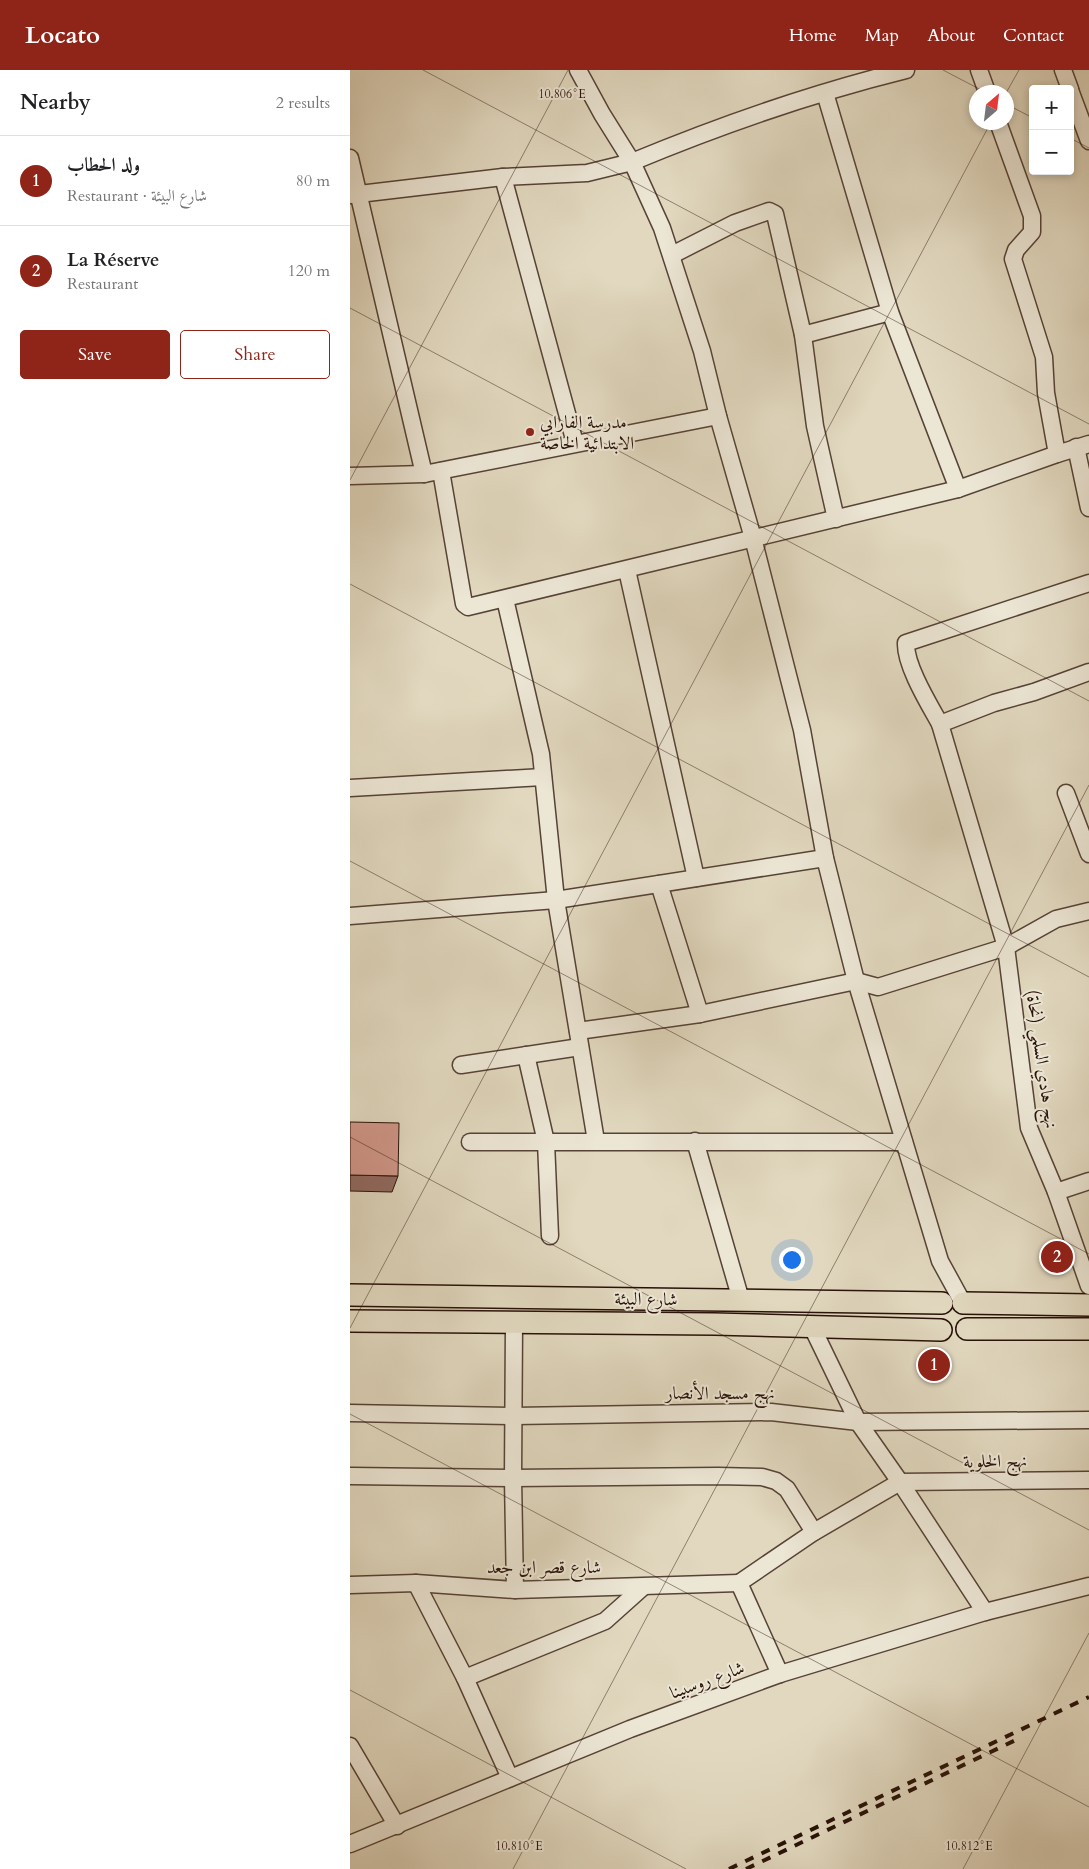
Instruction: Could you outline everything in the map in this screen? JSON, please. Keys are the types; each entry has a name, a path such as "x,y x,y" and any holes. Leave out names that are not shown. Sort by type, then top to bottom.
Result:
{"main road":[{"name":"شارع البيئة","path":"350,1295 942,1304 952,1300 964,1303 1089,1305"},
{"path":"964,1303 968,1307 971,1318 967,1329"},
{"path":"941,1330 937,1326 936,1314 942,1304"},
{"name":"شارع البيئة","path":"350,1321 714,1324 941,1330 951,1335 967,1329 1089,1330"}],"street":[{"path":"578,70 602,114 632,162 672,255 702,351 718,416 753,538 802,730 825,858 856,981 940,1261 964,1303"},
{"path":"354,195 503,177 587,173 632,162 762,112 825,93 862,75 906,70"},
{"path":"979,70 984,85"},
{"path":"1063,70 1068,85"},
{"path":"825,93 890,312 958,489"},
{"path":"1074,101 1089,141"},
{"path":"1001,130 1032,216 1032,232 1016,250 1013,259 1044,356 1046,393 1057,454"},
{"path":"350,158 354,195 424,474"},
{"path":"503,177 575,443"},
{"path":"672,255 735,223 770,211 775,214 803,335 815,426 836,519"},
{"path":"803,335 890,312"},
{"path":"350,476 424,474 718,416"},
{"path":"441,471 464,604 468,607 958,489 1083,446 1089,508"},
{"path":"627,570 696,878"},
{"name":"نهج هادي السلمي (نحاة)","path":"1089,583 906,643 910,663 940,724 1006,947 1029,1128 1056,1192 1089,1286"},
{"path":"505,599 541,754 556,900 596,1142"},
{"path":"940,724 994,703 1034,692 1089,672"},
{"path":"350,788 543,777"},
{"path":"1066,793 1089,854"},
{"path":"350,916 556,900 825,858"},
{"path":"659,884 700,1014"},
{"path":"461,1064 526,1055 579,1039 856,981 878,987 1006,947 1056,919 1089,911"},
{"path":"526,1055 546,1142 550,1236"},
{"path":"470,1142 904,1142"},
{"path":"696,1142 741,1300"},
{"path":"1056,1192 1089,1181"},
{"path":"940,1261 942,1304"},
{"path":"514,1323 513,1478 515,1590"},
{"path":"812,1327 858,1422 900,1482 985,1612"},
{"name":"نهج مسجد الأنصار","path":"350,1413 514,1416 771,1412 858,1422 1089,1420"},
{"path":"350,1476 513,1478 762,1477 776,1481 787,1489 814,1532"},
{"name":"نهج الخلوية","path":"900,1482 1089,1480"},
{"path":"780,1674 739,1583 814,1532 900,1482"},
{"path":"416,1583 465,1678 510,1778"},
{"name":"شارع قصر ابن جعد","path":"350,1585 416,1583 515,1590 739,1583"},
{"name":"شارع روسبينا","path":"350,1844 630,1729 780,1674 985,1612 1089,1586"},
{"path":"465,1678 605,1621 643,1587"},
{"path":"350,1746 397,1826"}],"building":[{"path":"350,1122 399,1123 398,1176 350,1175"}],"railway":[{"path":"729,1869 1089,1697"},
{"path":"746,1869 1022,1737"}],"place":[{"name":"مدرسة الفارابي الابتدائية الخاصة","path":"530,432"},
{"name":"La Réserve","path":"1057,1257"},
{"name":"ولد الحطاب","path":"934,1365"}]}
